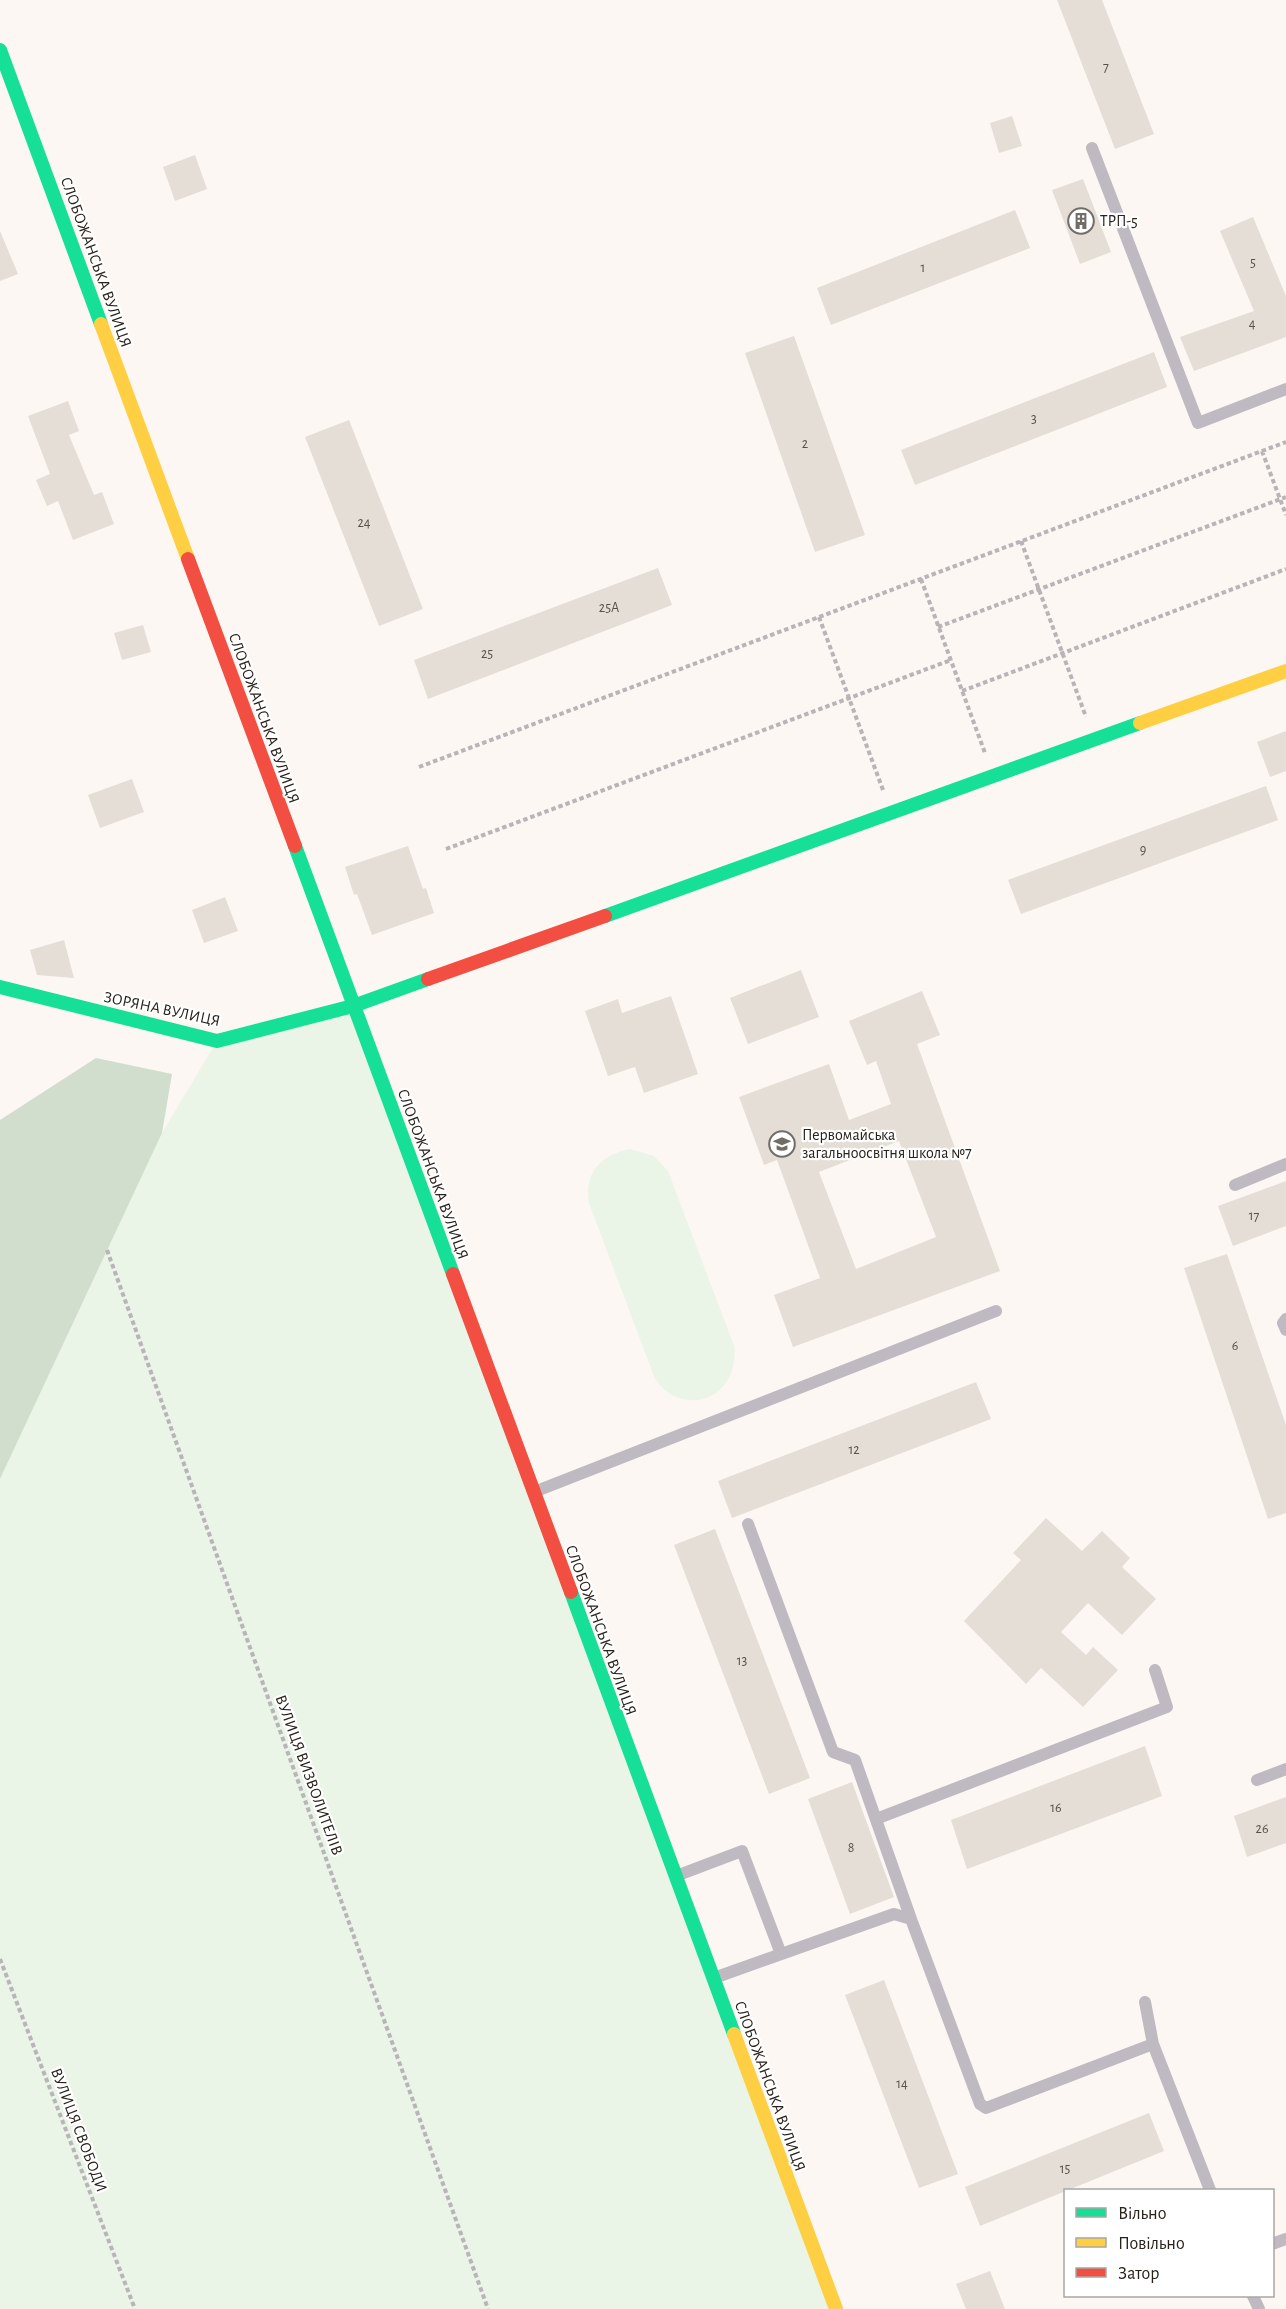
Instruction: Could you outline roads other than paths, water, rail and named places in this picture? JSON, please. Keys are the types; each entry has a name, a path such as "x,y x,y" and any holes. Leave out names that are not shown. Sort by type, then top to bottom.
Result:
{"street":[{"name":"СЛОБОЖАНСЬКА ВУЛИЦЯ","path":"0,50 836,2309"},
{"name":"ЗОРЯНА ВУЛИЦЯ","path":"0,987 217,1041 353,1006 1286,671"}],"lane":[{"path":"1092,148 1198,423 1286,389"},
{"path":"1235,1185 1286,1164"},
{"path":"533,1492 996,1311"},
{"path":"1286,1319 1283,1323 1286,1330"},
{"path":"747,1524 833,1752 855,1760 980,2104 986,2108 1153,2043"},
{"path":"876,1819 1167,1707 1155,1670"},
{"path":"1257,1780 1286,1769"},
{"path":"675,1877 742,1851 781,1954"},
{"path":"713,1979 894,1914 911,1918"},
{"path":"1145,2002 1153,2043 1210,2189"}],"place":[{"name":"ТРП-5","path":"1081,221"},
{"name":"Первомайська загальноосвітня школа №7","path":"782,1144"}]}
